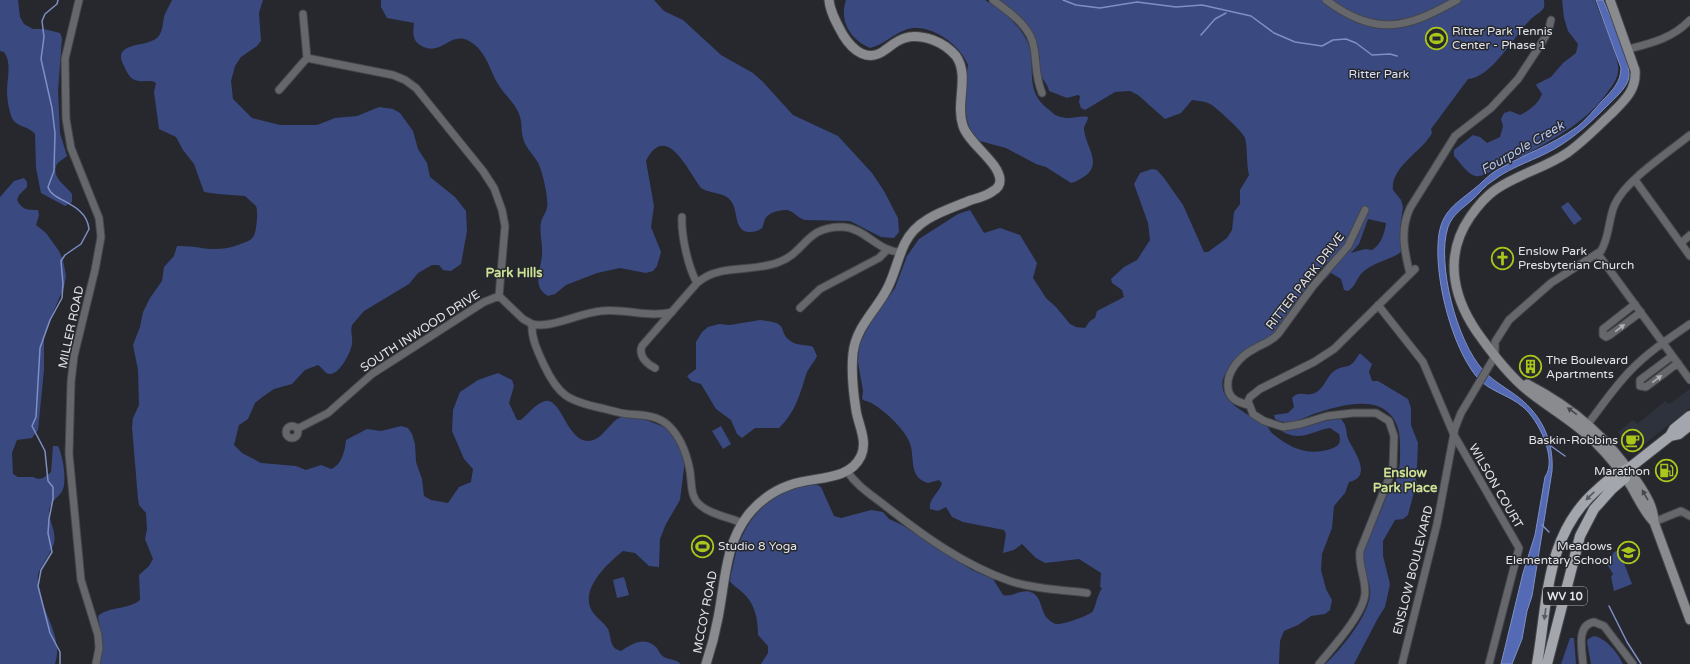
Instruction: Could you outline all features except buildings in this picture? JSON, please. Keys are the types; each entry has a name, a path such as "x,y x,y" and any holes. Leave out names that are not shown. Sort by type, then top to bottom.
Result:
{"main road":[{"name":"WV 10","path":"1537,664 1552,565 1562,536 1572,516 1586,499 1624,473 1670,436 1674,428 1690,416"},
{"name":"WV 10","path":"1670,436 1679,434 1690,425"},
{"name":"WV 10","path":"1547,664 1580,536 1594,509 1624,473"}],"street":[{"name":"MILLER ROAD","path":"79,0 65,59 66,119 71,148 99,218 101,237 95,270 72,369 69,454 81,580 99,642 96,664"},
{"path":"829,0 832,12 843,34 848,42 860,54 866,56 878,54 904,38 918,36 940,43 952,52 961,68 960,109 962,125 969,138 993,165 999,175 999,185 993,191 938,214 922,223 907,239 888,287 860,328 854,347 852,383 856,413 863,444 861,457 847,472 857,484 900,518 939,545 987,571 1008,580 1029,586 1087,593"},
{"path":"993,0 1021,23 1030,36 1034,46 1036,79 1042,93"},
{"path":"1326,0 1355,19 1384,25 1402,24 1417,19 1457,0"},
{"path":"1610,0 1629,49 1636,77 1627,97 1566,154 1504,184 1486,196 1469,219 1459,239 1453,262 1454,283 1457,295 1467,317 1495,356 1517,379 1558,401 1585,427 1624,473 1645,512 1654,522 1690,620"},
{"path":"279,90 307,58 303,14"},
{"path":"1319,664 1349,627 1364,599 1364,587 1359,559 1360,551 1391,474 1394,454 1393,430 1386,418 1376,413 1367,412 1339,414 1297,425 1283,427 1258,418 1253,414 1248,405 1250,397 1260,389 1314,362 1334,349 1413,271 1403,236 1406,218 1410,208 1455,136 1491,108 1518,79 1548,32 1551,20"},
{"path":"1629,49 1667,38 1690,20"},
{"path":"307,58 393,75 405,80 421,95 480,167 494,188 504,217 504,245 499,296 523,319 532,324 547,325 576,315 603,310 654,313 672,312"},
{"path":"1495,356 1496,338 1509,320 1551,283 1598,254 1606,241 1612,211 1618,199 1634,180 1690,135"},
{"path":"1634,180 1690,256"},
{"name":"RITTER PARK DRIVE","path":"1248,405 1235,400 1229,394 1229,374 1246,354 1272,340 1278,334 1313,286 1348,246 1365,210"},
{"path":"682,217 683,236 693,274 697,283"},
{"path":"655,368 646,362 641,350 697,283 706,277 718,272 778,263 790,255 812,234 827,229 844,227 852,229 887,250 901,252"},
{"path":"1680,243 1690,235"},
{"path":"800,308 820,289 879,258 887,250"},
{"path":"1598,254 1690,380"},
{"name":"SOUTH INWOOD DRIVE","path":"297,429 334,409 372,374 484,302 499,296"},
{"path":"1635,304 1603,329 1603,335 1606,337 1610,335 1641,312"},
{"path":"1378,305 1423,362 1454,435"},
{"path":"532,324 532,336 540,358 552,380 564,395 579,403 622,413 648,416 665,423 674,432 682,446 690,472 693,496 696,501 708,511 742,523"},
{"path":"1585,427 1621,380 1663,343 1690,324"},
{"name":"ENSLOW BOULEVARD","path":"1402,664 1437,524 1454,435 1461,413 1495,356"},
{"path":"1672,356 1640,380 1640,386 1646,387 1678,363"},
{"name":"WILSON COURT","path":"1454,435 1519,548 1490,664"},
{"name":"MCCOY ROAD","path":"706,664 718,618 728,557 742,523 762,501 779,489 800,482 835,476 847,472"},
{"path":"1654,522 1690,507"},
{"path":"1681,511 1690,516"},
{"path":"1583,664 1582,632 1585,626 1594,622 1604,626 1633,664"}],"shaded area":[{"path":"1596,0 1603,0 1615,27 1627,61 1629,77 1626,85 1617,97 1583,129 1570,139 1548,152 1508,171 1488,184 1452,219 1448,227 1445,242 1447,281 1451,302 1465,341 1486,374 1523,401 1531,409 1544,427 1551,448 1552,471 1532,596 1527,611 1522,639 1512,664 1501,664 1523,573 1535,535 1545,477 1548,469 1548,450 1535,420 1529,413 1511,399 1487,386 1476,376 1467,363 1447,314 1438,260 1439,234 1441,225 1448,211 1460,200 1497,170 1558,139 1577,127 1590,115 1618,82 1621,68"},
{"path":"1690,389 1690,408 1633,453 1618,432 1633,420 1637,424 1665,401 1669,404"}],"green space":[{"path":"0,0 18,0 20,17 24,24 33,29 44,29 60,33 62,38 58,91 60,133 67,156 57,164 55,169 57,178 72,194 72,202 65,206 41,193 36,168 35,134 29,129 16,123 11,115 7,94 8,61 4,52 0,51"},
{"path":"172,0 263,0 259,13 261,41 257,46 241,57 235,66 231,81 233,99 252,118 280,125 317,125 335,118 357,116 379,107 393,109 400,113 413,131 418,149 427,163 430,177 455,197 466,211 467,231 461,264 451,271 443,270 439,265 432,265 418,273 409,284 364,311 352,325 351,348 341,367 334,373 328,374 318,365 305,370 292,384 274,389 261,398 255,403 248,419 239,425 234,445 242,453 261,463 296,466 306,470 321,465 331,469 340,461 344,453 346,440 367,429 381,431 401,426 408,428 412,434 415,444 416,462 422,479 424,496 431,500 448,503 459,487 471,482 473,469 464,459 452,431 453,410 460,392 478,380 498,373 512,380 514,386 509,403 517,420 521,420 541,402 545,401 551,402 556,406 575,434 581,439 588,441 598,438 618,418 623,416 643,419 667,428 672,434 685,460 680,500 666,524 660,539 659,567 649,566 635,553 623,551 604,568 593,583 589,599 590,607 608,629 614,648 621,651 638,642 647,642 656,647 664,657 677,661 681,664 99,664 103,648 98,616 140,600 139,575 149,566 153,559 145,539 147,529 146,513 139,505 138,499 132,427 133,418 139,405 138,370 133,345 140,327 143,312 150,298 162,281 164,267 174,256 177,246 214,249 229,248 251,239 254,235 257,222 256,206 245,196 204,192 194,164 183,150 176,137 159,129 154,92 156,83 151,81 138,81 131,78 124,66 121,58 122,52 132,46 146,43 158,37 161,32 165,14"},
{"path":"381,0 654,0 664,11 683,20 721,55 753,73 793,115 838,136 872,173 884,191 898,218 899,232 894,238 881,237 850,221 805,220 787,210 772,213 765,219 762,228 751,232 746,232 741,228 737,221 735,209 731,201 725,196 701,188 676,153 669,147 661,146 654,150 646,161 654,206 651,227 661,252 657,266 653,271 646,273 620,268 597,273 566,285 555,294 548,296 543,292 538,283 542,255 540,230 541,222 547,208 546,191 539,165 524,141 521,119 516,108 498,84 483,54 473,44 461,38 449,41 433,49 420,45 414,38 414,23 387,18 381,7"},
{"path":"846,0 985,0 998,8 1010,18 1025,36 1030,52 1033,86 1040,101 1058,116 1067,118 1088,117 1084,129 1093,160 1093,166 1090,171 1085,176 1071,183 1046,167 1036,164 1006,148 976,140 968,123 965,104 965,85 968,65 958,49 942,36 923,29 914,28 900,32 879,45 870,48 857,40 845,22 844,8"},
{"name":"Ritter Park","path":"1000,0 1544,0 1543,9 1531,19 1494,64 1477,77 1468,79 1431,129 1432,133 1428,139 1408,159 1397,174 1393,182 1393,190 1401,200 1403,207 1400,229 1401,252 1365,270 1352,288 1348,291 1344,290 1341,279 1331,273 1325,279 1322,277 1351,248 1358,236 1368,208 1362,207 1343,248 1316,273 1276,334 1235,362 1226,373 1222,383 1224,392 1236,407 1266,426 1272,433 1287,444 1302,450 1317,452 1333,448 1337,446 1339,442 1339,434 1330,428 1302,436 1290,435 1283,432 1284,430 1291,430 1334,419 1341,419 1345,424 1348,438 1360,464 1360,475 1356,479 1349,482 1345,493 1334,506 1332,528 1322,554 1321,570 1326,589 1332,600 1330,610 1325,614 1311,616 1298,625 1284,631 1280,641 1279,664 761,664 768,653 768,646 758,635 753,606 746,596 730,581 736,552 747,528 762,507 772,499 784,493 806,485 812,484 821,487 834,516 841,518 871,510 883,512 889,519 902,525 972,570 993,579 1003,595 1006,596 1025,591 1033,593 1038,597 1046,617 1056,624 1069,622 1091,613 1102,588 1100,587 1101,573 1079,559 1045,563 1036,558 1022,544 1014,550 1003,553 1006,534 1004,530 963,522 952,517 946,507 938,511 930,509 932,499 942,483 939,480 928,483 921,480 917,476 913,465 911,447 903,431 883,411 872,403 862,399 863,391 858,362 859,345 872,320 895,288 907,256 919,239 958,214 970,210 984,233 1000,228 1020,235 1037,263 1033,278 1046,298 1056,307 1070,324 1076,327 1085,328 1090,321 1095,318 1097,311 1124,297 1122,290 1112,283 1111,279 1124,267 1137,260 1150,240 1148,223 1134,184 1140,173 1152,169 1157,170 1164,178 1183,205 1204,252 1208,252 1227,238 1232,230 1234,212 1240,204 1240,190 1249,175 1245,138 1235,126 1218,110 1206,102 1192,100 1181,113 1165,119 1138,95 1130,91 1115,92 1085,110 1081,108 1079,102 1080,96 1078,95 1067,98 1049,91 1048,86 1041,75 1038,47 1033,32 1024,20","holes":["1368,219 1386,223 1382,238 1375,248 1372,250 1365,249 1351,253 1359,244"]},
{"path":"1562,0 1595,0 1610,37 1618,65 1618,72 1615,82 1592,111 1560,135 1525,155 1513,159 1488,173 1479,176 1473,175 1467,171 1454,156 1454,150 1473,135 1480,137 1487,143 1500,137 1503,126 1501,119 1504,113 1510,111 1520,115 1539,101 1542,94 1536,85 1551,77 1563,63 1576,53 1578,44 1568,31 1564,18"},
{"path":"24,178 27,182 27,187 19,195 17,200 25,209 38,210 39,215 36,225 46,233 59,251 63,260 66,276 64,287 44,335 44,370 38,430 32,438 17,440 12,453 13,474 18,477 33,477 38,479 43,478 51,472 53,446 58,446 62,456 64,477 63,489 52,503 49,511 54,532 53,546 38,576 38,587 41,598 56,641 57,653 55,664 0,664 0,197 14,181"},
{"path":"1568,202 1582,219 1574,225 1561,207"},
{"path":"760,320 777,323 782,328 787,338 794,343 813,347 817,356 807,372 793,410 785,422 779,428 755,428 742,438 737,434 731,420 716,409 701,384 691,381 687,376 696,369 696,342 702,332 708,327 719,324 730,325"},
{"path":"1359,354 1361,354 1372,364 1369,372 1372,381 1378,381 1408,399 1411,408 1411,425 1418,443 1417,467 1414,473 1418,486 1415,488 1408,515 1403,519 1395,520 1383,541 1383,556 1390,584 1385,607 1354,664 1325,664 1332,658 1355,630 1370,598 1370,589 1362,556 1364,546 1371,534 1387,495 1398,476 1400,438 1398,428 1394,419 1387,411 1375,405 1368,404 1351,404 1314,414 1292,422 1275,419 1274,415 1288,413 1294,407 1292,398 1297,394 1312,394 1316,392 1322,387 1333,372 1337,369 1350,365 1356,360"},
{"path":"721,426 731,444 723,449 712,431"},
{"path":"1619,550 1632,584 1614,591 1611,577 1613,574 1607,564 1614,552"},
{"path":"624,577 629,595 617,598 613,580"},
{"path":"1594,636 1607,643 1618,655 1623,664 1591,664 1587,642 1588,639"},
{"path":"1570,638 1574,638 1576,664 1561,664"}],"waterway":[{"path":"58,0 57,4 45,14 42,21 44,37 41,59 52,108 55,133 54,171 48,187 56,196 82,213 87,220 89,229 81,244 65,255 61,261 63,284 62,298 50,320 40,348 36,417 32,426 45,451 48,481 53,487 53,499 48,533 52,552 41,570 38,586 50,633 60,652 60,664"},
{"path":"1063,0 1076,5 1100,8 1137,2 1176,7 1202,5 1251,16 1274,33 1295,42 1322,46 1333,40 1346,39 1356,43 1372,55 1390,54 1397,56"},
{"path":"1201,35 1215,19 1226,13"},
{"path":"1551,446 1565,456"},
{"path":"1542,525 1549,532"},
{"path":"1609,606 1627,642 1641,664"}],"place":[{"name":"Ritter Park Tennis Center - Phase 1","path":"1436,38"},
{"name":"Enslow Park Presbyterian Church","path":"1502,258"},
{"name":"The Boulevard Apartments","path":"1531,367"},
{"name":"Baskin-Robbins","path":"1633,440"},
{"name":"Marathon","path":"1666,471"},
{"name":"Studio 8 Yoga","path":"703,546"},
{"name":"Meadows Elementary School","path":"1628,553"}],"district":[{"name":"Park Hills","path":"514,272"},
{"name":"Enslow Park Place","path":"1405,480"}],"water label":[{"name":"Fourpole Creek","path":"1522,147"}]}
